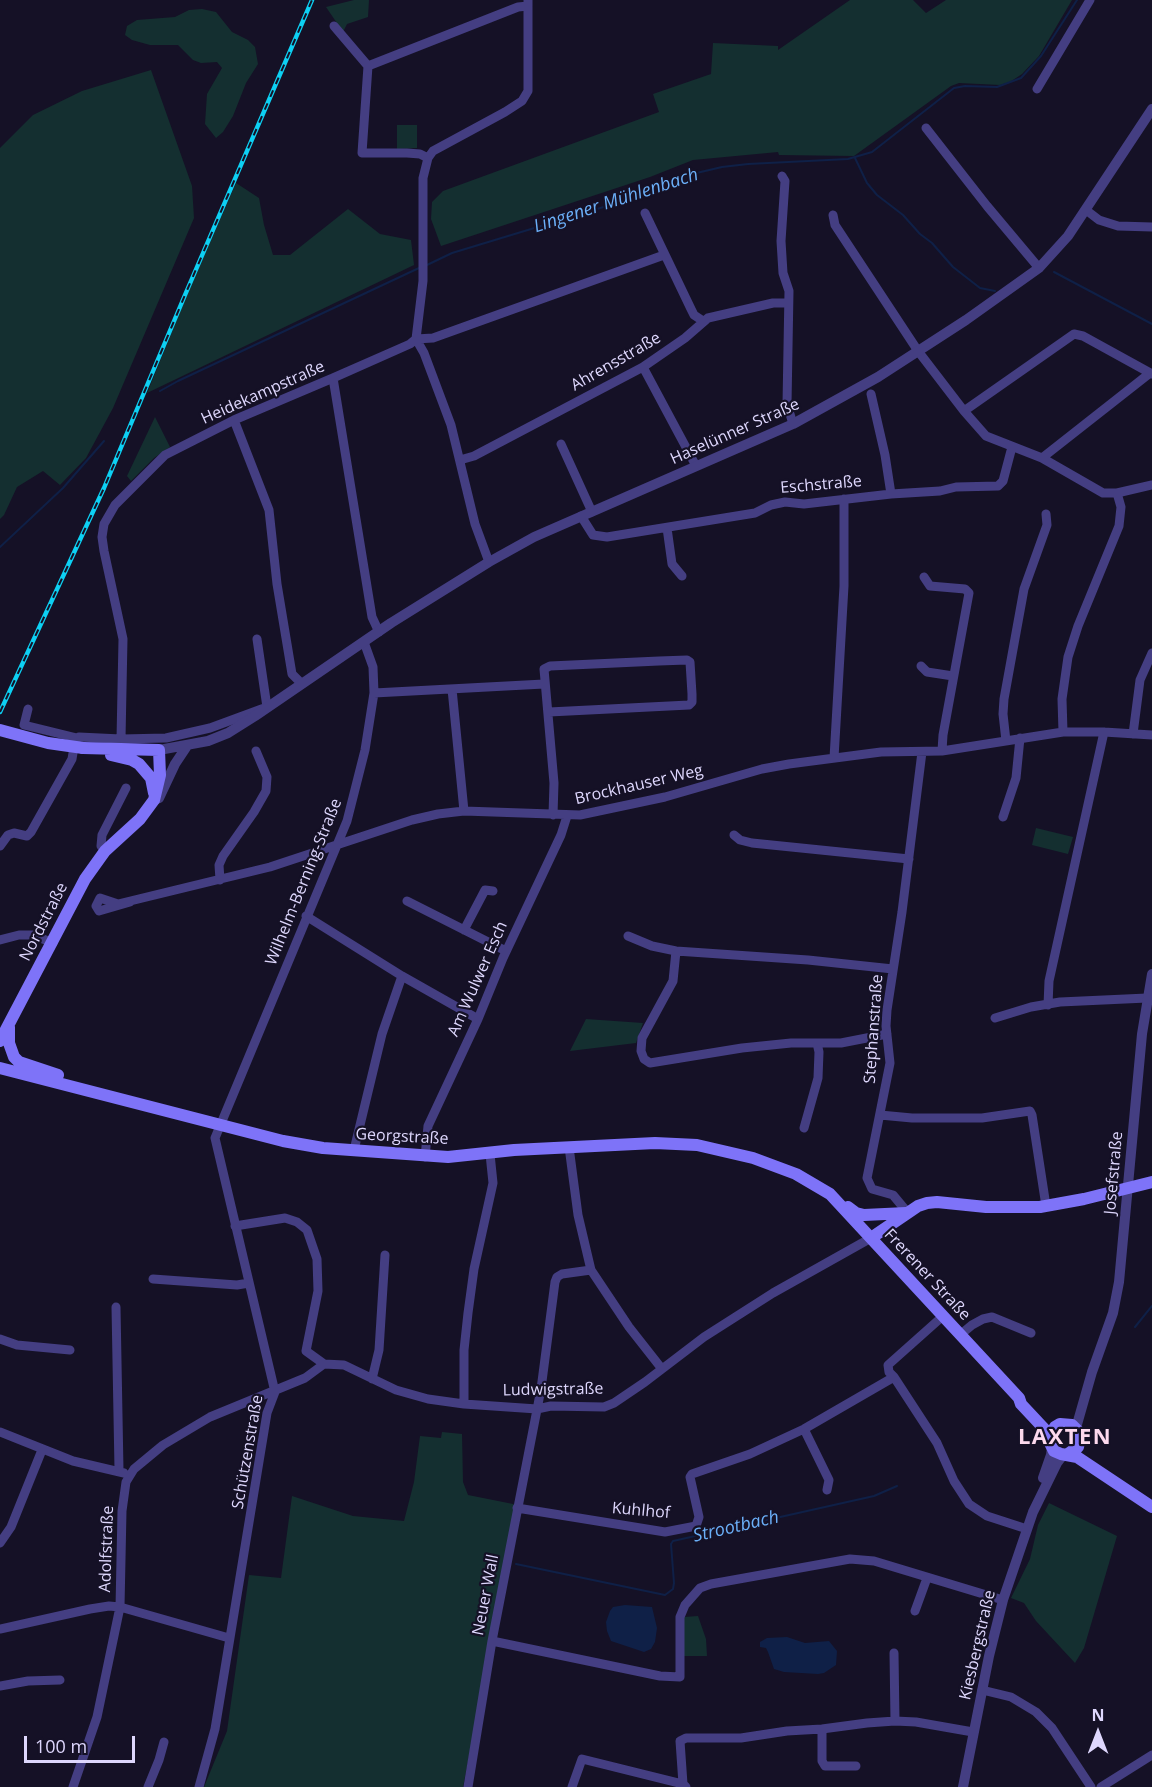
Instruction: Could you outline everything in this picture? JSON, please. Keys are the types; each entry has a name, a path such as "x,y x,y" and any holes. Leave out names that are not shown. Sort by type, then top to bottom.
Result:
{"main road":[{"path":"0,730 48,743 77,747 159,750"},
{"path":"117,748 144,769 154,786 154,800"},
{"name":"Nordstraße","path":"0,1041 85,879 105,851 140,819 154,800 160,775 159,750"},
{"path":"16,1011 8,1032 14,1057 19,1062 68,1078 80,1087"},
{"name":"Georgstraße","path":"0,1068 283,1141 323,1148 424,1157 655,1143 697,1146 753,1158 807,1179"},
{"name":"Frerener Straße","path":"807,1179 838,1202 1019,1398 1021,1404 1060,1432 1057,1453 1066,1454"},
{"path":"871,1238 918,1206 937,1202 986,1208 1046,1206 1152,1182"},
{"path":"838,1202 864,1215 908,1213"},
{"path":"1060,1432 1080,1437 1079,1445 1075,1450 1066,1454"},
{"path":"1079,1445 1126,1490"},
{"path":"1066,1454 1077,1457 1152,1507"}],"street":[{"path":"1036,89 1090,0"},
{"path":"368,66 528,3 528,91 522,101 433,151 428,158 423,178 423,277 416,339 424,353 450,424 479,540 489,562"},
{"path":"334,26 368,66 362,153 407,153 420,154 428,158"},
{"name":"Haselünner Straße","path":"159,750 208,741 228,733 379,632 489,562 534,537 793,424 868,383 918,351 1003,295 1039,268 1068,236 1152,109"},
{"path":"926,128 1039,268"},
{"path":"782,176 785,181 783,273 788,285 787,404 793,424"},
{"path":"1086,210 1099,220 1118,226 1152,227"},
{"path":"645,213 691,309 703,321"},
{"path":"833,215 835,225 918,351 963,411 986,436 1042,458 1103,493 1117,494 1152,485"},
{"name":"Heidekampstraße","path":"117,748 123,639 104,551 102,537 104,524 115,505 165,455 234,420 410,344 416,339 433,338 664,255"},
{"name":"Ahrensstraße","path":"460,460 474,456 643,367 686,338 703,321 717,315 773,303 788,303"},
{"path":"963,411 1074,334 1083,336 1151,374 1042,458"},
{"path":"643,367 696,466"},
{"path":"333,378 372,617 379,632"},
{"path":"871,394 891,494"},
{"path":"234,420 269,510 277,584 292,674 302,684"},
{"path":"561,444 586,514"},
{"name":"Eschstraße","path":"586,514 589,531 599,537 755,513 771,505 785,502 804,504 1001,485 1012,447"},
{"path":"1063,732 1062,699 1068,657 1075,632 1119,526 1120,507 1117,494"},
{"path":"834,759 845,563 844,499"},
{"path":"1006,741 1003,714 1006,688 1024,589 1047,525 1046,514"},
{"path":"667,528 672,564 682,576"},
{"path":"924,577 930,586 968,591 942,751"},
{"path":"257,639 267,707"},
{"name":"Wilhelm-Berning-Straße","path":"220,1124 347,821 358,783 374,693 373,667 364,642"},
{"path":"1133,734 1140,680 1152,653"},
{"path":"549,712 689,705 692,702 691,666 687,660 550,666 544,669 554,783 554,815"},
{"path":"921,666 927,672 953,676"},
{"path":"374,693 544,684"},
{"path":"452,689 464,811"},
{"name":"Haselünner Straße","path":"117,748 190,734 267,707"},
{"path":"0,846 8,835 14,833 27,836 31,832 77,747 24,725 28,709"},
{"name":"Brockhauser Weg","path":"130,902 99,911 96,906 100,898 118,904 130,902 270,867 412,820 438,814 464,811 567,816 665,797 762,769 881,752 942,751 1063,732 1152,735"},
{"path":"1048,1005 1049,981 1104,732"},
{"path":"1004,817 1016,778 1020,738"},
{"path":"154,800 159,798 175,764 187,746"},
{"path":"220,880 219,865 223,856 266,791 267,777 256,751"},
{"name":"Stephanstraße","path":"908,1213 897,1198 872,1189 867,1178 890,1063 887,1010 922,752"},
{"name":"Nordstraße","path":"105,851 101,846 102,835 126,788"},
{"name":"Am Wulwer Esch","path":"424,1157 428,1126 478,1019 506,951 561,835 567,816"},
{"path":"734,835 740,840 752,843 909,859"},
{"path":"464,930 485,890 493,891"},
{"path":"407,901 506,951"},
{"path":"306,916 402,976 478,1019"},
{"path":"0,940 20,935 33,935 53,943"},
{"path":"628,936 652,946 676,951 808,960 893,969"},
{"path":"676,951 673,981 642,1038 641,1051 646,1061 654,1063 742,1048 841,1042 887,1034"},
{"name":"Josefstraße","path":"1060,1432 1092,1372 1113,1313 1119,1282 1147,998 1152,974"},
{"path":"354,1150 381,1034 402,976"},
{"path":"994,1018 1031,1007 1076,1000 1147,998"},
{"path":"804,1128 818,1078 817,1043"},
{"path":"880,1115 912,1118 982,1118 1030,1111 1046,1206"},
{"name":"Schützenstraße","path":"199,1787 215,1729 267,1413 275,1392 215,1146 220,1124"},
{"path":"569,1147 578,1215 591,1270 636,1336 662,1369"},
{"path":"464,1404 464,1350 468,1313 474,1269 493,1183 490,1154"},
{"path":"0,1432 90,1467 119,1470 129,1476 145,1460 189,1429 210,1417 305,1378 324,1364 306,1351 318,1291 317,1259 307,1230 297,1222 285,1218 235,1226"},
{"name":"Ludwigstraße","path":"324,1364 344,1365 410,1395 464,1404 537,1409 551,1406 604,1407 662,1369 704,1337 871,1238"},
{"path":"372,1379 379,1350 385,1255"},
{"name":"Neuer Wall","path":"468,1787 492,1641 537,1409 557,1277 562,1274 591,1270"},
{"path":"153,1279 237,1286 249,1283"},
{"path":"116,1307 119,1470"},
{"path":"943,1316 888,1365 890,1372 937,1443 954,1481 969,1504 987,1516 1027,1529"},
{"path":"960,1335 972,1325 992,1317 1031,1333"},
{"path":"0,1340 17,1345 70,1350"},
{"name":"Kuhlhof","path":"517,1508 665,1532 696,1526 699,1517 690,1477 692,1474 750,1455 804,1429 894,1377"},
{"path":"804,1429 828,1480 826,1490"},
{"name":"Kiesbergstraße","path":"1033,1512 1037,1494 1060,1432"},
{"path":"0,1543 10,1527 42,1450"},
{"name":"Kiesbergstraße","path":"963,1787 1003,1600 1033,1512 1057,1463 1066,1454"},
{"name":"Adolfstraße","path":"73,1787 98,1717 120,1607 122,1511 129,1476"},
{"path":"492,1641 660,1676 680,1677 680,1617 692,1596 700,1588 711,1584 860,1558 1003,1600"},
{"path":"915,1611 927,1578"},
{"path":"0,1629 90,1609 120,1607 229,1638"},
{"path":"894,1653 895,1721"},
{"path":"0,1686 28,1681 60,1680"},
{"path":"982,1690 1011,1697 1036,1712 1052,1728 1091,1787"},
{"path":"572,1787 582,1759 684,1785 680,1741 683,1738 741,1738 867,1722 895,1721 916,1722 974,1732"},
{"path":"822,1729 822,1761 825,1766 856,1766"},
{"path":"148,1787 164,1742"},
{"path":"1101,1787 1152,1755"}],"green space":[{"path":"354,0 369,0 368,17 347,24 343,32 326,7"},
{"path":"850,0 913,0 926,13 946,0 1072,0 1039,56 1022,74 1000,85 959,83 951,86 854,156 779,155 778,152 693,160 650,177 441,246 431,219 432,202 443,191 659,112 653,94 711,74 713,43 778,46 778,50"},
{"path":"202,9 216,12 232,32 248,40 255,47 258,64 246,83 233,116 223,132 216,138 205,124 207,94 222,68 217,62 201,63 193,60 178,45 150,45 132,40 125,35 127,26 137,20 175,17 189,10"},
{"path":"151,70 192,186 194,218 113,408 86,458 60,485 43,471 17,487 0,519 0,148 33,115 82,91"},
{"path":"397,125 417,125 417,148 397,149"},
{"path":"236,183 259,198 273,255 290,255 348,209 380,234 411,240 414,265 147,393 187,295"},
{"path":"155,417 170,447 154,458 131,481 127,476"},
{"path":"1036,828 1073,837 1068,854 1032,845"},
{"path":"586,1019 643,1023 636,1043 570,1051"},
{"path":"442,1432 462,1434 463,1482 468,1495 518,1505 463,1787 204,1787 227,1731 249,1575 281,1578 292,1496 353,1516 404,1521 414,1482 420,1436 441,1438"},
{"path":"1049,1503 1117,1536 1084,1648 1075,1663 1036,1621 1024,1603 1011,1598 1030,1559 1038,1525"},
{"path":"698,1616 706,1639 707,1656 684,1656 684,1617"}],"water":[{"path":"625,1605 652,1607 657,1628 655,1642 651,1649 644,1652 611,1641 606,1622 610,1611 613,1607"},
{"path":"787,1637 805,1643 829,1641 837,1651 836,1665 818,1674 784,1672 774,1669 766,1648 760,1647 760,1642 767,1638"}],"waterway":[{"name":"Lingener Mühlenbach","path":"427,265 452,253 630,199 688,175 748,164 848,159 872,152 954,88 997,87 1021,78 1041,56 1077,0"},
{"path":"855,158 867,183 877,195 903,215 953,267 980,288 995,291"},
{"name":"Lingener Mühlenbach","path":"160,391 419,268"},
{"path":"1054,272 1152,324"},
{"name":"Lingener Mühlenbach","path":"0,547 63,488 104,441"},
{"name":"Strootbach","path":"1135,1327 1152,1306"},
{"name":"Strootbach","path":"516,1564 665,1595 673,1589 674,1583 671,1544 673,1541 874,1496 897,1486"}],"railway":[{"path":"0,712 104,488 312,0"}],"district":[{"name":"LAXTEN","path":"1065,1438"}]}
